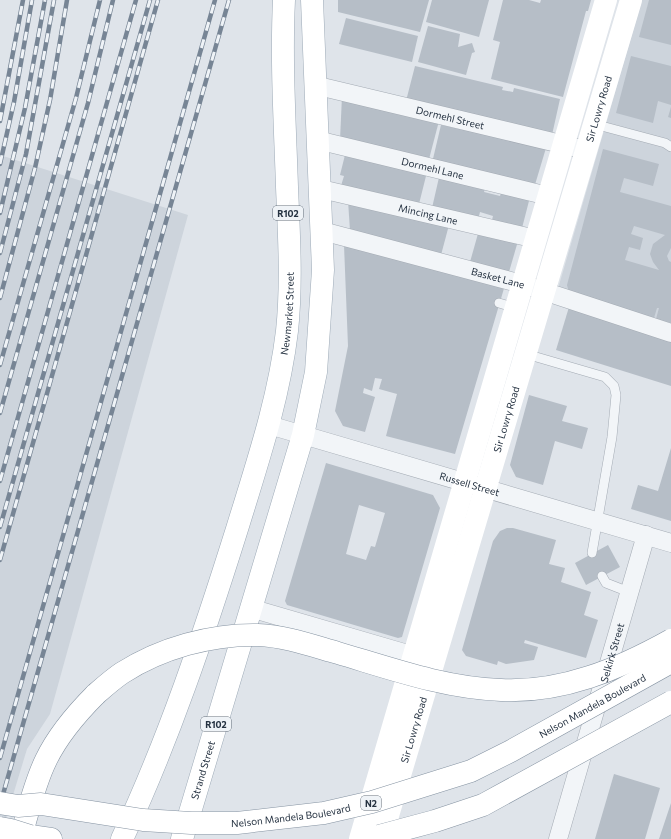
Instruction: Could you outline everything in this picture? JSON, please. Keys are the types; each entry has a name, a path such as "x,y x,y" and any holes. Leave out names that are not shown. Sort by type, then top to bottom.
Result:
{"main road":[{"name":"Newmarket Street","path":"122,839 154,765 210,617 269,425 278,383 287,330 290,247 282,43 284,0"},
{"name":"R102","path":"250,608 302,435 317,365 323,270 321,188 314,85 312,0"},
{"name":"Sir Lowry Road","path":"475,486 507,306 522,284 606,0"},
{"name":"Sir Lowry Road","path":"371,838 475,486 525,354 631,0"},
{"name":"Strand Street","path":"182,839 250,608"},
{"path":"0,828 28,838 45,761 60,736 78,713 96,694 122,673 168,651 187,644 232,636 259,635 289,640 434,681 465,688 502,690 536,689 570,683 606,672 671,640"},
{"name":"Nelson Mandela Boulevard","path":"0,803 18,806 41,804 143,820 222,823 317,814 372,802 471,771 511,752 671,662"},
{"path":"371,838 436,821 483,805 671,702"},
{"path":"0,790 21,794 41,804"}],"street":[{"name":"Dormehl Street","path":"314,85 586,150"},
{"name":"Dormehl Lane","path":"317,140 548,196"},
{"name":"Mincing Lane","path":"321,188 536,239"},
{"name":"Basket Lane","path":"322,232 522,284 671,333"},
{"name":"Russell Street","path":"269,425 671,543"},
{"name":"Selkirk Street","path":"558,839 646,535"},
{"path":"250,608 424,659"}],"lane":[{"path":"594,124 665,143 671,147"},
{"path":"525,354 605,377 614,386 616,395 612,437 592,554"},
{"path":"602,576 606,583 629,592"}],"shaded area":[{"path":"642,0 671,0 671,329 557,292"},
{"path":"0,155 188,215 50,714 27,749 0,838"}],"building":[{"path":"338,0 429,0 420,32 338,12"},
{"path":"432,0 489,0 479,37 426,22"},
{"path":"503,0 529,0 540,3 541,0 591,0 588,11 586,11 563,97 491,79 500,42 493,40"},
{"path":"649,0 671,0 671,45 639,37"},
{"path":"346,18 418,36 412,62 339,44"},
{"path":"428,26 460,34 458,47 472,43 475,52 472,53 466,75 418,62"},
{"path":"631,56 671,66 671,105 658,101 653,123 616,113"},
{"path":"415,66 503,87 502,90 513,92 514,88 560,99 552,135 406,101"},
{"path":"342,96 439,121 428,163 340,140"},
{"path":"671,107 671,118 668,117"},
{"path":"441,125 546,148 534,188 432,163"},
{"path":"603,149 659,164 653,186 624,178 620,192 671,206 671,248 667,256 671,262 671,323 656,319 659,308 657,308 654,318 569,293 567,285","holes":["634,226 665,235 653,244 650,254 653,262 659,270 625,260 629,247 640,250 643,238 631,234"]},
{"path":"346,151 427,172 418,208 340,189 344,176 340,175"},
{"path":"440,173 486,185 484,192 500,196 502,190 530,197 521,232 491,224 493,216 480,212 478,220 432,208"},
{"path":"348,200 449,225 441,255 350,231"},
{"path":"479,230 518,241 509,272 470,262"},
{"path":"344,245 505,285 455,454 386,436 397,394 379,389 382,379 375,378 372,391 364,388 363,393 375,397 365,432 343,426 335,411 348,346"},
{"path":"569,307 671,338 671,386 556,350"},
{"path":"529,395 567,406 562,421 588,428 582,449 555,441 543,485 516,477 510,465"},
{"path":"671,448 671,521 631,509 638,485 658,491"},
{"path":"326,463 433,495 440,508 402,637 398,638 287,605 285,601","holes":["359,505 385,513 375,547 371,546 366,560 346,554"]},
{"path":"507,528 513,528 556,540 549,564 565,568 561,582 591,592 584,615 598,620 586,658 525,640 524,643 538,647 534,660 506,664 498,661 497,665 466,656 462,650 493,541 500,531"},
{"path":"608,545 620,567 586,585 575,563"},
{"path":"614,774 660,788 645,839 595,839"},
{"path":"671,803 671,839 659,839"}],"railway":[{"path":"0,121 23,0"},
{"path":"0,164 14,102 32,0"},
{"path":"0,213 25,108 45,0"},
{"path":"0,253 26,154 54,0"},
{"path":"0,298 35,168 50,100 67,0"},
{"path":"0,365 76,98 100,0"},
{"path":"0,413 88,103 113,0"},
{"path":"0,481 136,0"},
{"path":"0,527 150,0"},
{"path":"0,560 158,0"},
{"path":"0,758 215,0"},
{"path":"0,805 229,0"}]}
